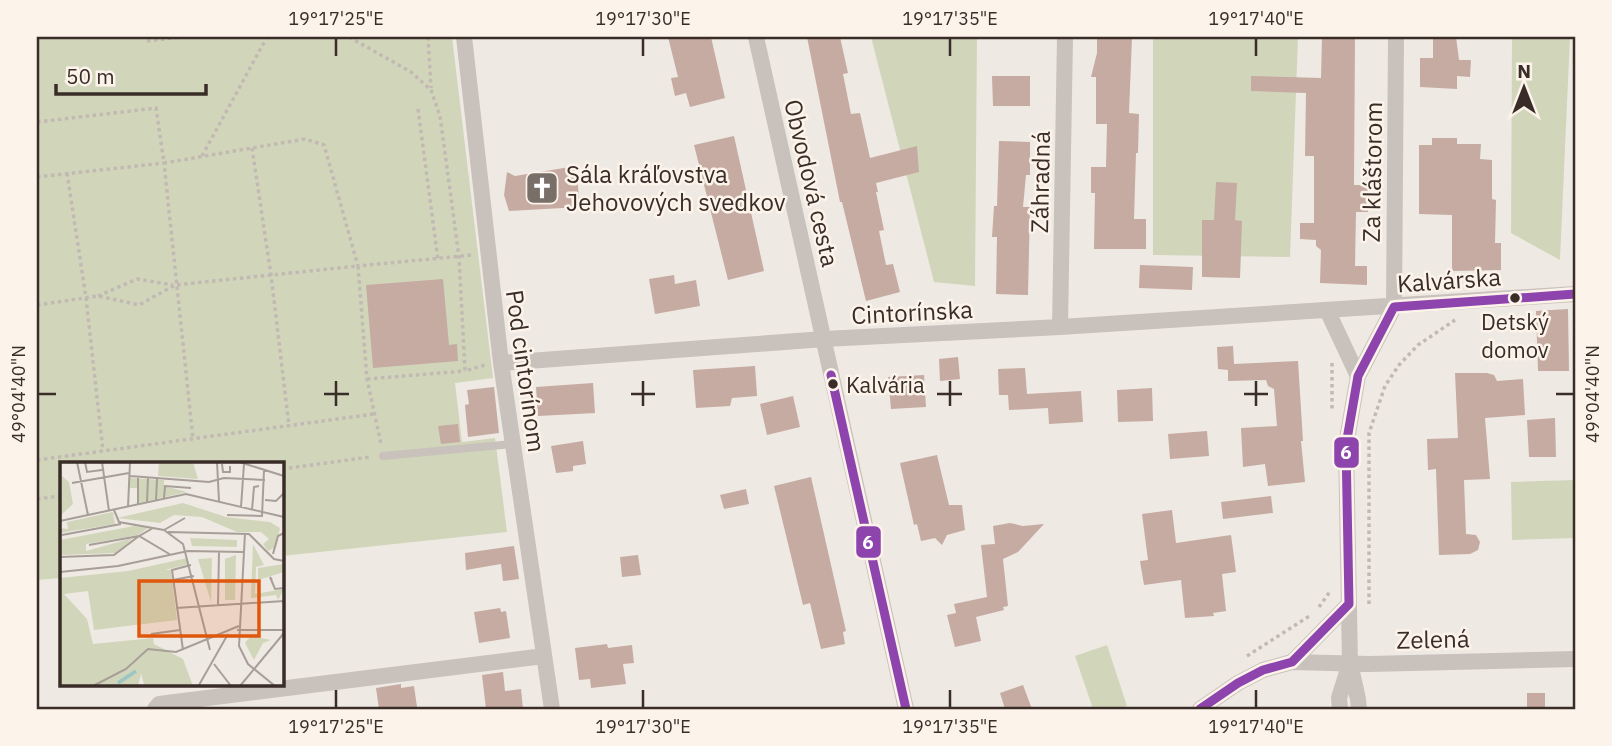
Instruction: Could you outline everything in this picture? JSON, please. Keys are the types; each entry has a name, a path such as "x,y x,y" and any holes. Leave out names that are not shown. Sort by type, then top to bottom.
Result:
{"street":[{"name":"Pod cintorínom","path":"464,37 500,363 552,709"},
{"name":"Obvodová cesta","path":"756,37 905,709"},
{"name":"Záhradná","path":"1060,327 1065,37"},
{"name":"Za kláštorom","path":"1394,307 1396,37"},
{"name":"Kalvárska","path":"1327,310 1575,294"},
{"path":"1359,709 1350,663 1346,445 1358,376 1394,307"},
{"name":"Cintorínska","path":"500,363 824,339 1327,310"},
{"path":"1327,310 1358,376"},
{"name":"Zelená","path":"1292,662 1349,604"},
{"path":"155,709 159,704 544,656"},
{"name":"Zelená","path":"1200,709 1238,683 1263,670 1292,662 1575,659"},
{"path":"1340,709 1339,698 1350,663"}],"lane":[{"path":"383,456 512,444"}],"path":[{"path":"146,41 182,37"},
{"path":"202,156 267,37"},
{"path":"349,37 411,72 431,90"},
{"path":"428,37 431,90 440,116 459,257 465,371"},
{"path":"37,122 156,108 193,439"},
{"path":"418,109 438,260"},
{"path":"37,177 163,163 304,139 324,145 358,266 367,379 383,456 284,469"},
{"path":"252,148 289,426"},
{"path":"67,173 86,298 103,451"},
{"path":"37,305 98,296 136,279 175,285 438,260 488,252"},
{"path":"98,296 139,305 175,285"},
{"path":"1369,609 1368,433 1385,386 1399,365 1418,345 1463,315"},
{"path":"1331,354 1332,421"},
{"path":"367,379 465,371 500,363"},
{"path":"37,460 374,414"},
{"path":"37,499 60,496"},
{"path":"1239,661 1311,615 1327,597 1333,585"}],"green space":[{"path":"37,37 452,37 493,378 455,383 462,442 495,438 507,532 284,556 284,462 60,462 60,578 37,580"},
{"path":"871,37 977,37 975,286 934,282"},
{"path":"1153,37 1298,37 1290,257 1153,255"},
{"path":"1512,37 1570,37 1560,260 1511,233"},
{"path":"1575,480 1575,538 1512,540 1511,482"},
{"path":"1107,645 1127,706 1118,709 1093,709 1075,656"}],"building":[{"path":"668,37 711,37 725,98 690,107 686,93 675,96 671,78 678,77"},
{"path":"807,37 840,37 848,73 843,74 851,114 860,113 870,158 917,146 919,172 876,183 884,230 879,231 886,265 893,264 900,292 866,301 840,202"},
{"path":"1097,37 1132,37 1129,113 1139,114 1134,219 1146,219 1146,249 1094,249 1095,193 1091,193 1091,167 1106,167 1107,124 1096,124 1096,77 1091,77 1097,53"},
{"path":"1322,37 1355,37 1354,185 1368,185 1368,212 1356,212 1355,266 1367,266 1367,285 1320,283 1321,250 1316,246 1316,240 1300,239 1300,223 1314,223 1314,156 1305,156 1306,93 1251,91 1251,76 1321,78"},
{"path":"1433,37 1456,37 1459,60 1471,60 1470,77 1457,76 1457,89 1420,87 1420,58 1433,58"},
{"path":"992,76 1030,76 1030,106 993,106"},
{"path":"734,136 764,271 728,280 694,145"},
{"path":"1432,138 1457,138 1457,144 1481,144 1480,159 1492,160 1492,199 1496,200 1495,243 1501,243 1501,270 1452,271 1452,215 1419,214 1419,145 1432,145"},
{"path":"999,141 1030,142 1030,175 1026,175 1023,207 1030,207 1028,295 996,294 997,237 992,237 994,206 997,206"},
{"name":"Sála kráľovstva Jehovových svedkov","path":"576,166 580,207 509,211 504,195 507,172 515,176"},
{"path":"1216,182 1237,183 1235,220 1242,221 1240,278 1202,277 1202,220 1214,220"},
{"path":"1140,265 1193,267 1192,290 1139,288"},
{"path":"674,275 675,284 696,280 700,306 655,314 649,279"},
{"path":"443,279 449,345 457,344 458,361 373,368 366,285"},
{"path":"1568,309 1569,371 1538,371 1536,311"},
{"path":"1233,346 1234,364 1298,361 1305,482 1268,486 1265,464 1243,467 1241,428 1277,426 1274,389 1268,386 1266,380 1228,381 1228,370 1218,369 1217,347"},
{"path":"958,357 960,379 940,381 939,359"},
{"path":"755,366 757,396 732,398 730,406 696,408 693,370"},
{"path":"1025,368 1027,394 1081,391 1083,422 1049,424 1048,408 1009,410 1008,395 999,395 998,369"},
{"path":"1455,373 1487,373 1494,375 1497,381 1523,379 1525,415 1485,418 1490,479 1464,480 1466,534 1476,535 1480,542 1478,550 1470,554 1439,555 1436,469 1428,470 1427,439 1458,438"},
{"path":"924,375 926,407 891,409 888,377"},
{"path":"593,383 595,413 538,416 536,387"},
{"path":"494,387 499,433 468,437 465,405 469,404 467,390"},
{"path":"1152,388 1153,421 1118,422 1117,390"},
{"path":"793,396 800,427 767,435 760,404"},
{"path":"1555,418 1556,457 1529,457 1527,420"},
{"path":"458,424 460,442 441,444 438,426"},
{"path":"1207,431 1209,456 1170,459 1168,434"},
{"path":"583,441 586,464 573,466 573,471 556,473 551,446"},
{"path":"937,455 949,505 962,505 965,530 947,535 942,545 935,538 921,541 917,524 914,525 900,463"},
{"path":"811,477 846,631 843,632 845,644 821,649 810,603 803,605 774,486"},
{"path":"746,489 749,504 724,509 720,495"},
{"path":"1271,496 1273,513 1223,519 1221,502"},
{"path":"1172,510 1176,543 1231,535 1236,572 1222,574 1226,611 1213,613 1214,616 1185,618 1181,580 1144,585 1140,561 1148,560 1142,514"},
{"path":"1010,523 1023,526 1044,524 1018,552 1003,559 1008,606 1003,607 1004,610 976,617 981,641 955,647 947,615 956,613 954,604 987,597 981,545 995,544 993,526"},
{"path":"514,546 519,579 503,581 501,564 466,570 465,553"},
{"path":"638,555 641,575 622,577 620,557"},
{"path":"500,608 501,612 506,611 510,638 479,643 474,612"},
{"path":"607,644 608,648 632,645 634,663 623,664 626,684 591,688 590,679 579,680 575,648"},
{"path":"503,672 505,691 521,689 523,709 486,709 482,675"},
{"path":"401,684 401,688 414,686 417,707 379,709 376,688"},
{"path":"1023,685 1032,709 1005,709 1000,693"},
{"path":"1527,693 1545,693 1545,709 1527,709"}],"transit line":[{"name":"6","path":"1200,709 1238,683 1263,670 1292,662 1349,604 1346,445 1358,376 1394,307 1575,294"},
{"name":"6","path":"831,375 906,709"}],"place":[{"name":"Sála kráľovstva Jehovových svedkov","path":"542,188"},
{"name":"Detský domov","path":"1515,298"},
{"name":"Kalvária","path":"833,384"}]}
